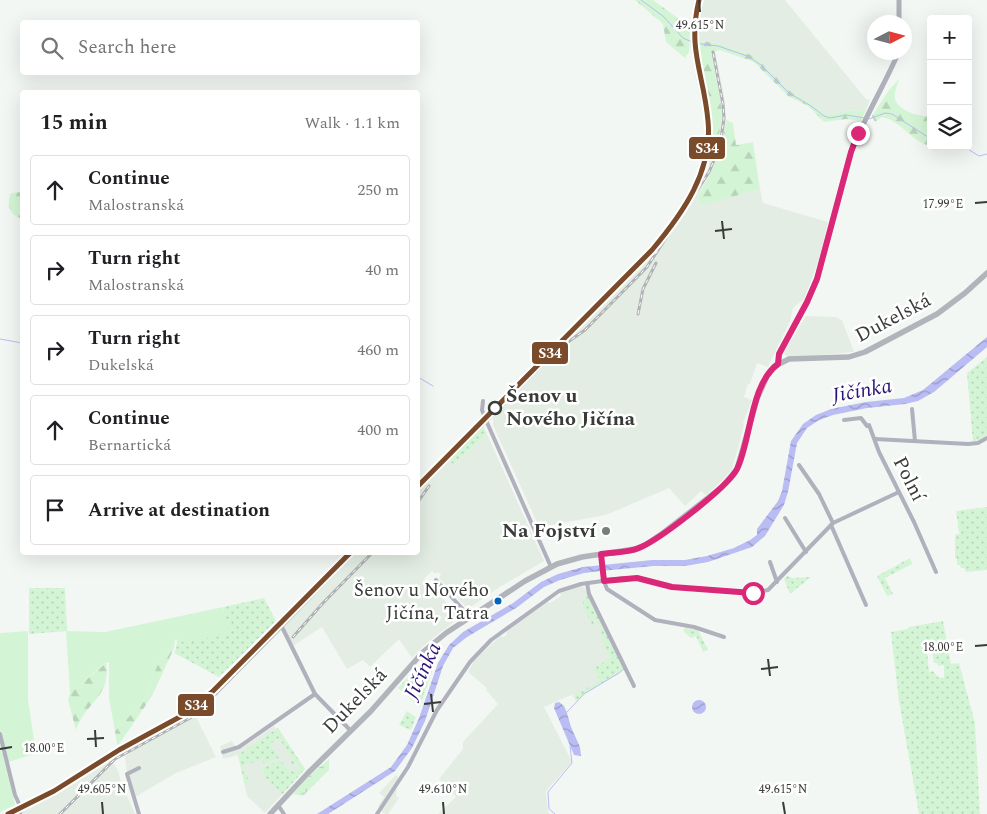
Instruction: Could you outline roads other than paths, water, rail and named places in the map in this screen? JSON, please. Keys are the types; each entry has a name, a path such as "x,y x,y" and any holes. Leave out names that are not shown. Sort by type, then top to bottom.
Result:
{"main road":[{"name":"Dukelská","path":"270,814 308,773 371,711 436,640 517,586 551,567 576,558 629,551 645,545 726,483 734,474 739,464 760,390 772,369 778,364 789,359 848,357 865,352 937,314 965,293 987,273"}],"street":[{"path":"898,0 899,15"},
{"path":"778,364 779,354 817,279 851,152 894,60"},
{"path":"483,401 482,410 485,418 551,567"},
{"path":"912,410 915,441"},
{"name":"Polní","path":"844,420 861,418 869,426 879,452 914,522 936,572"},
{"path":"875,439 968,444 978,443 987,438"},
{"path":"799,465 819,494 866,605"},
{"path":"376,814 408,767 437,710 480,650 510,625 553,595 566,588 587,583 637,578 672,587 753,593 768,590 832,524 899,492"},
{"path":"785,518 806,552"},
{"path":"601,554 607,590 655,620 694,627 724,637"},
{"path":"770,562 777,582"},
{"path":"436,580 470,617"},
{"path":"587,583 589,594 634,686"},
{"path":"283,629 315,694 351,731"},
{"path":"223,752 238,747 315,694"},
{"path":"0,734 15,795 21,808 20,814"},
{"path":"139,768 127,774 139,814"},
{"path":"278,805 284,814"}],"water":[{"path":"987,337 987,347 934,392 918,401 833,415 819,420 807,428 797,443 784,505 765,536 752,547 708,562 685,566 653,566 601,571 584,573 560,580 544,587 516,608 467,637 453,648 443,666 425,721 412,748 395,771 328,814 317,814 391,767 407,745 419,718 438,663 449,645 463,632 513,603 541,582 558,574 583,567 652,560 685,560 734,548 750,540 757,535 757,529 778,501 782,491 791,441 803,424 816,415 831,409 866,402 904,398 923,390"},
{"path":"696,700 702,700 706,707 702,714 696,714 692,710 692,704"},
{"path":"559,702 564,706 567,713 580,747 581,756 574,755 554,708 555,703"}],"waterway":[{"path":"641,0 663,16 683,38 694,43 718,46 747,56 761,65 789,93 824,116 830,118 846,115 865,118"},
{"path":"869,119 885,113 892,114 927,136"},
{"path":"969,150 979,156 987,154"},
{"path":"0,339 20,343"},
{"path":"420,378 433,386"},
{"path":"567,712 584,694 624,669"},
{"path":"555,814 549,809 548,792 572,763 570,746"}],"railway":[{"path":"565,344 585,330 647,267 709,172 720,146 724,118 713,52"},
{"path":"638,314 643,289 656,263"},
{"path":"420,488 554,353 571,339"},
{"path":"420,499 429,486"},
{"path":"60,814 115,759 190,718 204,706 352,555"},
{"path":"293,637 370,555"}],"place":[{"name":"Šenov u Nového Jičína","path":"495,408"},
{"name":"Na Fojství","path":"606,531"},
{"name":"Šenov u Nového Jičína, Tatra","path":"498,601"}],"water label":[{"name":"Jičínka","path":"862,391"},
{"name":"Jičínka","path":"423,671"}]}
